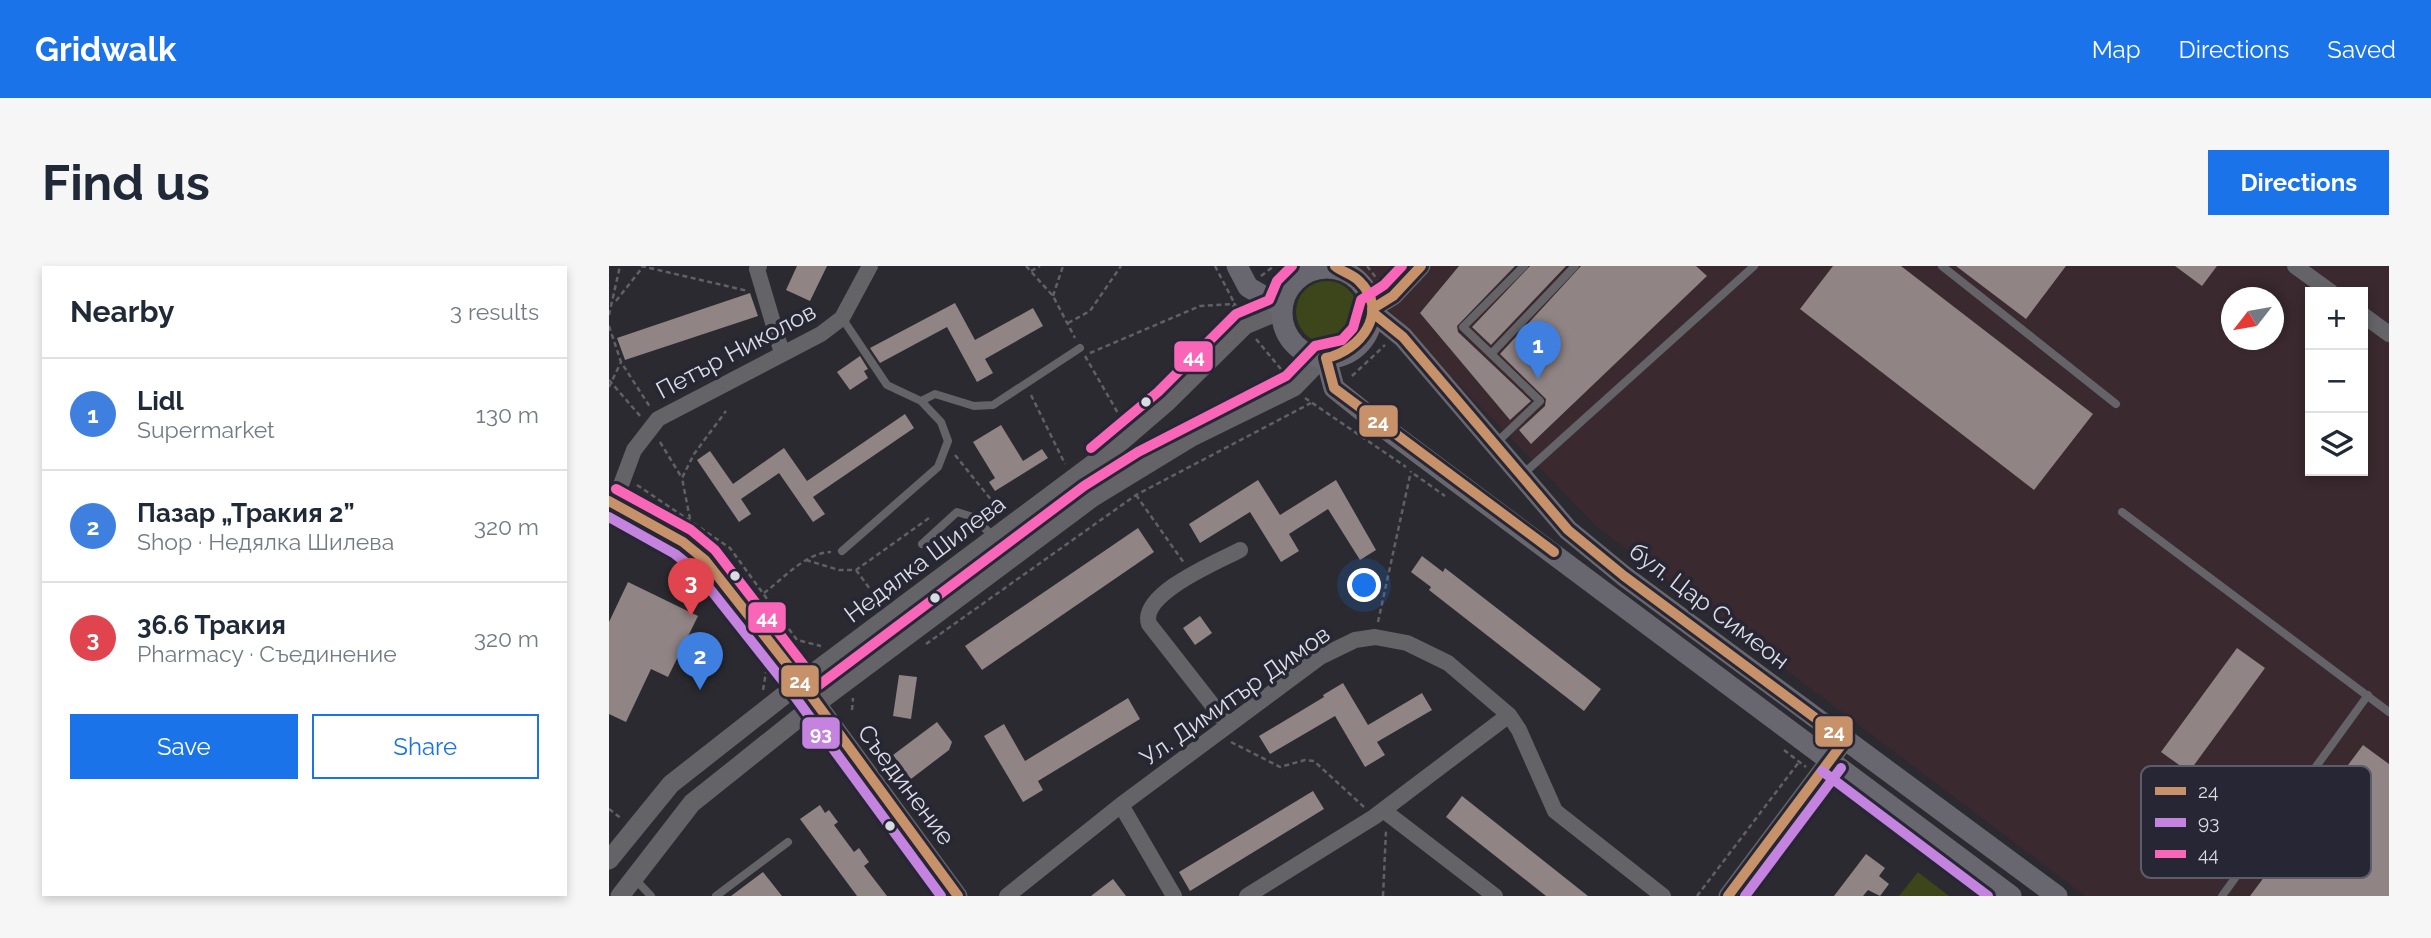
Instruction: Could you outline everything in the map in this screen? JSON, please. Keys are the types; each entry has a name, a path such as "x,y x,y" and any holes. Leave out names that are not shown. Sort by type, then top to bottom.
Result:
{"main road":[{"path":"1237,266 1248,287 1282,308"},
{"path":"1332,267 1360,282 1368,295 1372,311 1371,324 1359,345 1338,357 1324,358 1297,347 1288,337 1282,308 1286,294 1304,274 1332,267"},
{"name":"бул. Цар Симеон","path":"1372,311 1403,337 1568,530 1624,576 2057,896"},
{"name":"бул. Цар Симеон","path":"1324,358 1334,388 1370,417 2011,896"}],"street":[{"path":"759,266 757,269 782,353"},
{"name":"Петър Николов","path":"611,507 634,450 654,423 821,334 842,318 853,303 870,266"},
{"path":"1372,311 1393,296 1421,266"},
{"path":"2295,266 2324,287"},
{"name":"Недялка Шилева","path":"609,860 671,784 989,532 1132,433 1245,325 1282,308"},
{"path":"2368,319 2389,334"},
{"name":"Недялка Шилева","path":"620,896 692,803 816,704 1092,498 1192,437 1294,387 1324,358"},
{"name":"Съединение","path":"611,507 683,542 705,560 800,682 958,896"},
{"path":"1222,729 1147,618 1153,601 1192,575 1240,550"},
{"name":"Ул. Димитър Димов","path":"1007,896 1121,805 1320,657 1355,640 1375,637 1407,643 1448,663 1509,715 1519,730 1555,811 1663,896"},
{"path":"1247,896 1381,813 1509,715"},
{"path":"1728,896 1845,740"},
{"path":"1121,805 1174,896"},
{"path":"1381,813 1495,896"}],"lane":[{"path":"1494,445 1540,401 1463,327 1524,266"},
{"path":"1491,354 1576,266"},
{"path":"1520,477 1754,266"},
{"path":"1942,266 2116,404"},
{"path":"842,318 887,384 921,401 941,422 948,441 938,467 842,551"},
{"path":"921,401 935,394 985,408 1082,352"},
{"path":"922,544 957,512 973,517 989,532"},
{"path":"2122,512 2389,711"},
{"path":"2316,766 2368,695"},
{"path":"716,896 788,842"},
{"path":"634,878 651,896"},
{"path":"2222,896 2235,878"}],"path":[{"path":"614,304 620,266"},
{"path":"609,315 614,304 643,266 765,295"},
{"path":"1031,271 1040,266"},
{"path":"1053,296 1063,266"},
{"path":"1068,323 1090,311 1121,266"},
{"path":"1215,266 1235,304"},
{"path":"1261,276 1274,266"},
{"path":"1367,266 1383,286"},
{"path":"1082,352 1200,306 1235,304"},
{"path":"1142,400 1224,320 1235,304"},
{"path":"609,326 621,362 682,478 690,522"},
{"path":"1250,332 1283,371"},
{"path":"1352,376 1386,344"},
{"path":"609,387 621,362"},
{"path":"610,381 654,423"},
{"path":"1026,386 1065,464 1074,457"},
{"path":"919,649 1136,495 1311,403"},
{"path":"682,478 694,454 726,411"},
{"path":"1112,427 1122,420"},
{"path":"944,454 957,456 1001,512 989,532"},
{"path":"1375,637 1411,471"},
{"path":"632,482 730,548 797,640 820,647 830,640"},
{"path":"1136,495 1192,575"},
{"path":"806,561 839,570 856,570 929,518 938,529"},
{"path":"764,593 819,553 842,551"},
{"path":"856,570 881,604 890,597"},
{"path":"762,693 766,672"},
{"path":"852,710 852,698 863,690"},
{"path":"1222,729 1280,767 1314,761 1381,813 1383,896"},
{"path":"1697,896 1799,762"},
{"path":"1844,795 1978,896"}],"shaded area":[{"path":"1354,266 2389,266 2389,896 2085,896 1597,527 1404,328"}],"green space":[{"path":"1327,281 1349,290 1358,312 1349,334 1327,343 1305,334 1296,312 1305,290"},
{"path":"1918,872 1949,896 1899,896"}],"building":[{"path":"797,266 827,266 810,301 786,290"},
{"path":"1459,266 1515,266 1457,326 1458,332 1531,401 1510,420 1420,313"},
{"path":"1530,266 1566,266 1491,345 1472,327"},
{"path":"1581,266 1696,266 1707,276 1531,444 1519,430 1545,406 1546,399 1500,354"},
{"path":"1833,266 1901,266 2093,414 2034,490 1800,309"},
{"path":"1956,266 2066,266 2026,319"},
{"path":"2175,266 2217,266 2202,286"},
{"path":"750,293 758,316 625,360 617,338"},
{"path":"955,303 975,340 1033,308 1043,326 985,359 993,373 977,382 947,327 880,363 870,348"},
{"path":"860,356 868,369 864,371 868,378 850,390 837,372"},
{"path":"905,414 914,428 813,497 825,514 813,522 779,473 741,499 751,514 739,522 697,460 710,451 733,484 784,448 807,481"},
{"path":"1001,425 1023,461 1042,449 1048,458 995,491 989,482 995,478 973,442"},
{"path":"1258,480 1280,515 1336,480 1376,550 1360,560 1328,509 1289,534 1299,551 1281,562 1250,512 1200,543 1189,524"},
{"path":"1138,528 1154,552 982,670 965,646"},
{"path":"1422,556 1443,572 1445,568 1601,689 1584,711 1429,590 1431,587 1411,572"},
{"path":"628,582 698,616 668,677 651,669 626,722 609,714 609,622"},
{"path":"1200,616 1212,633 1195,645 1183,628"},
{"path":"2237,648 2265,668 2193,766 2181,766 2161,752"},
{"path":"899,675 917,677 911,719 893,716"},
{"path":"1343,683 1368,725 1422,693 1432,710 1377,742 1385,755 1365,767 1335,716 1270,754 1259,736"},
{"path":"1128,698 1140,719 1038,781 1043,790 1023,802 984,736 1004,724 1025,761"},
{"path":"937,722 952,742 949,750 911,779 893,755"},
{"path":"2363,745 2389,764 2389,896 2250,896 2263,878 2371,878 2371,766 2347,766"},
{"path":"1313,791 1324,809 1190,891 1179,872"},
{"path":"1462,796 1588,896 1546,896 1446,817"},
{"path":"820,805 825,813 829,810 838,822 834,825 854,852 859,848 869,862 864,866 887,896 857,896 800,819"},
{"path":"1866,854 1885,868 1879,876 1889,884 1880,896 1868,890 1863,896 1834,896"},
{"path":"763,872 782,896 731,896"},
{"path":"1113,879 1126,896 1091,896"}],"transit line":[{"name":"44","path":"1091,448 1158,392 1236,314 1269,300 1277,281 1292,266"},
{"name":"24","path":"1335,266 1359,281 1368,293 1372,317 1360,338 1350,347 1326,358 1334,388 1554,552"},
{"name":"44","path":"616,489 691,530 715,550 819,685 1084,486 1138,452 1286,376 1315,346 1342,340 1353,328 1361,300 1384,285 1402,266"},
{"name":"24","path":"1372,309 1393,296 1421,266"},
{"name":"24","path":"1372,312 1403,337 1568,530 1624,576 1845,740 1728,896"},
{"name":"24","path":"609,501 683,542 705,560 801,682 958,896"},
{"name":"93","path":"609,517 675,554 695,570 790,690 941,896"},
{"name":"93","path":"1745,896 1841,768"},
{"name":"93","path":"1822,771 1988,896"}],"place":[{"name":"Lidl","path":"1538,379"},
{"name":"36.6 Тракия","path":"691,616"},
{"name":"Пазар „Тракия 2”","path":"700,690"}]}
